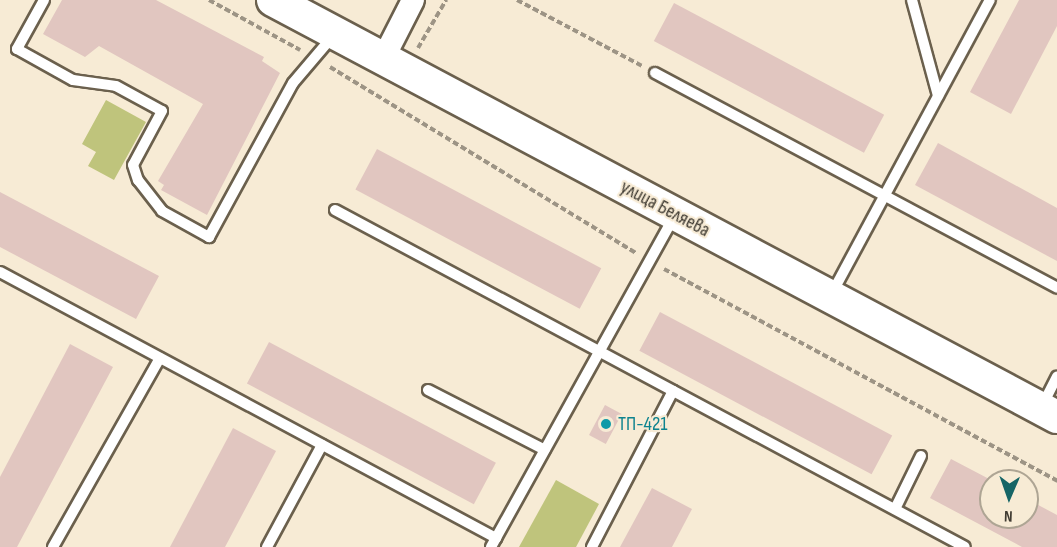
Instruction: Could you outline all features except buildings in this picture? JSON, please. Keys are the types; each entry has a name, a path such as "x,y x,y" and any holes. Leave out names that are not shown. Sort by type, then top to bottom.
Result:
{"street":[{"name":"улица Беляева","path":"273,0 1049,412"},
{"path":"382,59 413,0"}],"lane":[{"path":"44,0 17,50 73,80 116,86 162,111 133,165 138,180 162,211 209,237 293,83 335,34"},
{"path":"912,0 938,96"},
{"path":"830,296 990,0"},
{"path":"656,74 1057,288"},
{"path":"335,210 965,547"},
{"path":"0,272 322,445 493,543 676,214"},
{"path":"53,547 160,358"},
{"path":"1049,412 1057,377"},
{"path":"428,390 545,450"},
{"path":"592,547 673,391"},
{"path":"267,547 322,445"},
{"path":"895,509 921,456"}],"path":[{"path":"517,0 656,74"},
{"path":"314,57 650,261 1057,481"}],"green space":[{"path":"106,100 146,122 114,180 88,166 96,152 82,144"},
{"path":"556,480 599,504 576,547 519,547"}],"place":[{"name":"ТП-421","path":"606,424"}]}
